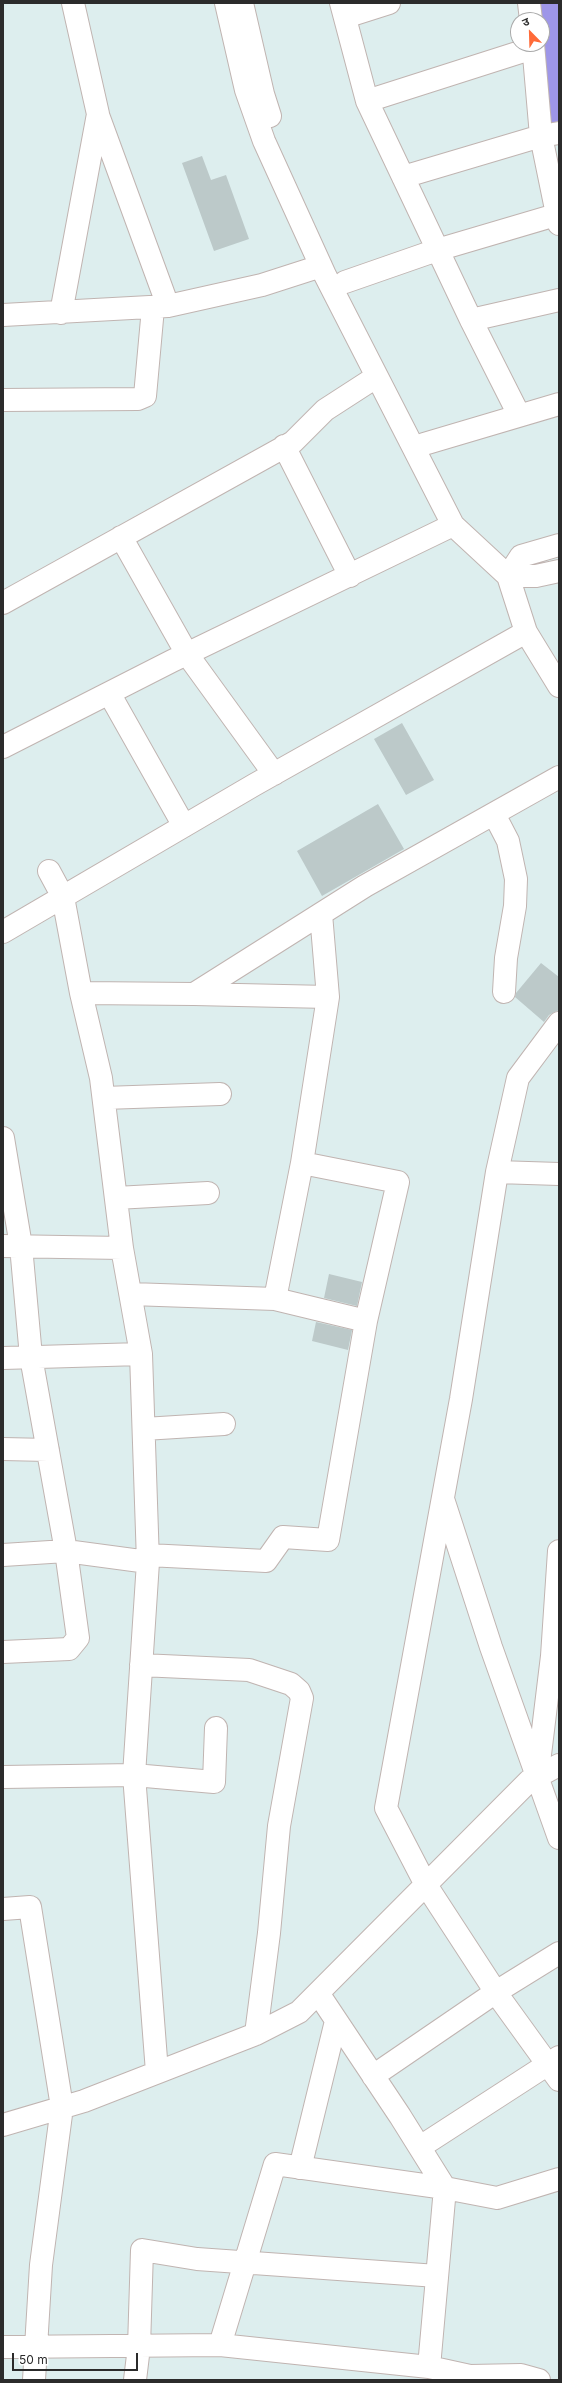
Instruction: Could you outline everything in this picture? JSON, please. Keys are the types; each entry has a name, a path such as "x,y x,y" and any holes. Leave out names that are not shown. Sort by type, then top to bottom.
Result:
{"street":[{"path":"3,400 138,398 145,396 160,307 98,114 73,3"},
{"path":"226,3 246,90 264,140 321,266 376,377 457,530 508,576 526,632 559,686"},
{"path":"242,3 263,94 277,137 345,282 456,509 457,530"},
{"path":"389,3 343,10 367,101 437,250 519,415"},
{"path":"367,101 515,52"},
{"path":"534,52 550,135 559,224"},
{"path":"61,312 98,114"},
{"path":"403,177 550,135"},
{"path":"345,282 437,250 559,214"},
{"path":"3,315 160,307 262,285 321,266"},
{"path":"471,320 559,300"},
{"path":"3,603 293,442 325,410 376,377"},
{"path":"424,444 559,404"},
{"path":"284,446 350,576"},
{"path":"3,747 187,654 350,576 457,530"},
{"path":"121,537 187,654 274,774"},
{"path":"508,576 521,556 559,545"},
{"path":"508,576 536,576 559,572"},
{"path":"3,932 274,774 526,632"},
{"path":"109,693 184,826"},
{"path":"194,994 365,886 559,777"},
{"path":"494,814 508,841 516,879 515,906 506,958 504,992"},
{"path":"49,872 63,897 81,993 101,1078 122,1248 141,1354 148,1558 134,1775 157,2072"},
{"path":"275,1299 302,1163 328,997 321,914"},
{"path":"81,993 328,997"},
{"path":"420,2147 555,2067 496,1992 426,1885 386,1808 461,1399 497,1172 518,1078 559,1023"},
{"path":"104,1098 220,1094"},
{"path":"3,1138 12,1246 66,1551 78,1638 69,1649 3,1652"},
{"path":"3,1555 66,1551 148,1558 266,1562 283,1537 328,1540 366,1321 398,1182 302,1163"},
{"path":"497,1172 559,1174"},
{"path":"116,1198 208,1193"},
{"path":"12,1246 122,1248"},
{"path":"131,1294 275,1299 366,1321"},
{"path":"3,1358 141,1354"},
{"path":"144,1429 224,1424"},
{"path":"3,1449 48,1450"},
{"path":"443,1499 491,1647 559,1838"},
{"path":"537,1776 555,1656 559,1563"},
{"path":"141,1665 249,1670 291,1684 299,1690 302,1698 279,1826 269,1933 256,2034"},
{"path":"3,1776 134,1775 214,1782 216,1728"},
{"path":"3,2125 62,2107 157,2072 256,2034 299,2012 529,1780 559,1765"},
{"path":"3,1909 30,1907 62,2107 41,2265 34,2380"},
{"path":"373,2076 496,1992 559,1953"},
{"path":"318,1993 420,2147 445,2188 429,2367"},
{"path":"300,2168 336,2021"},
{"path":"220,2345 275,2164 445,2188 497,2198 559,2179"},
{"path":"135,2380 139,2347 142,2250 197,2259 437,2276"},
{"path":"3,2348 220,2345 429,2367 470,2376 521,2375 538,2380"}],"shaded area":[{"path":"538,3 559,3 559,121 547,124 544,52 550,52 550,12 539,12"}],"building":[{"path":"202,156 211,180 226,175 249,239 214,251 182,163"},
{"path":"402,723 434,780 406,795 374,739"},
{"path":"378,804 404,849 322,896 297,851"},
{"path":"541,963 559,977 559,1010 549,1015 544,1022 515,997 516,993"},
{"path":"329,1274 362,1282 357,1306 324,1298"},
{"path":"316,1322 352,1330 348,1350 312,1341"}]}
